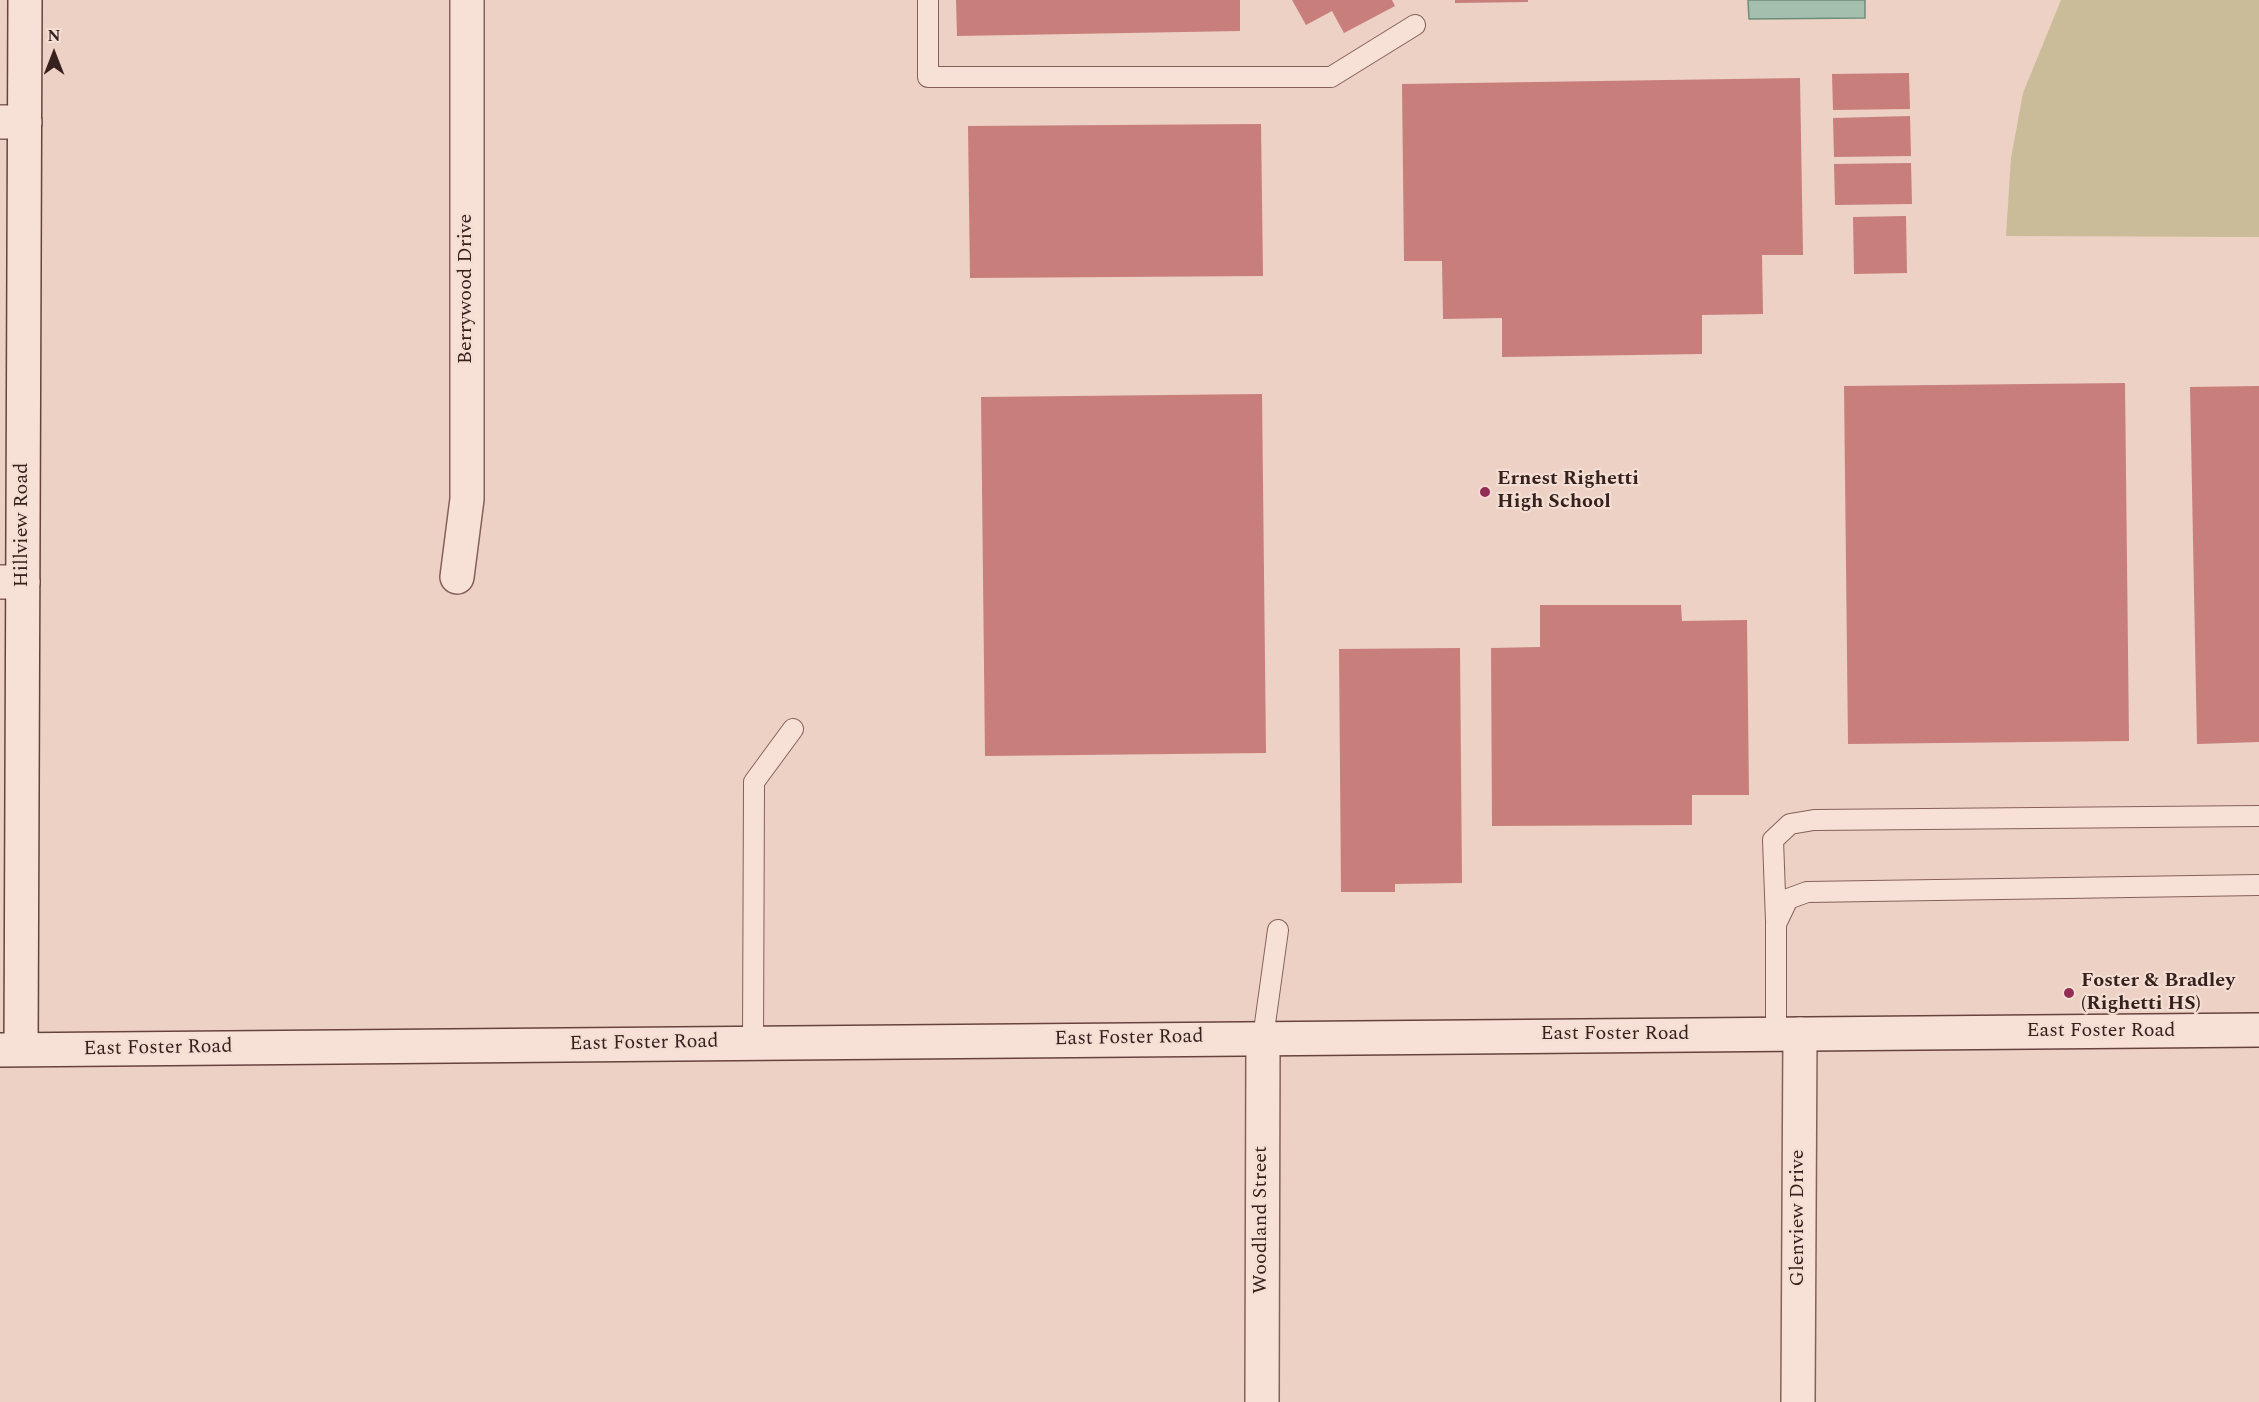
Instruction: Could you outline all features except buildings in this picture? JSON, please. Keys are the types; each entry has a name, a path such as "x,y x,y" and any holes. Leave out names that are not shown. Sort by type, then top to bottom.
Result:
{"street":[{"name":"Hillview Road","path":"10,1050 12,122 26,0"},
{"name":"Berrywood Drive","path":"457,577 467,499 467,0"},
{"name":"East Foster Road","path":"10,1050 2259,1030"},
{"name":"Glenview Drive","path":"1788,1034 1798,1402"},
{"name":"Woodland Street","path":"1262,1402 1263,1038"}],"lane":[{"path":"928,0 928,77 1331,77 1415,25"},
{"path":"753,1043 754,782 793,729"},
{"path":"1788,1034 1776,924 1773,840 1790,824 1814,820 2259,816"},
{"path":"1776,924 1788,899 1807,892 2259,885"},
{"path":"1263,1038 1278,930"}],"shaded area":[{"path":"1748,0 1865,0 1865,18 1749,19"},
{"path":"2061,0 2259,0 2259,237 2006,236 2011,158 2023,93"}],"place":[{"name":"Ernest Righetti High School","path":"1485,492"},
{"name":"Foster & Bradley (Righetti HS)","path":"2069,993"}]}
